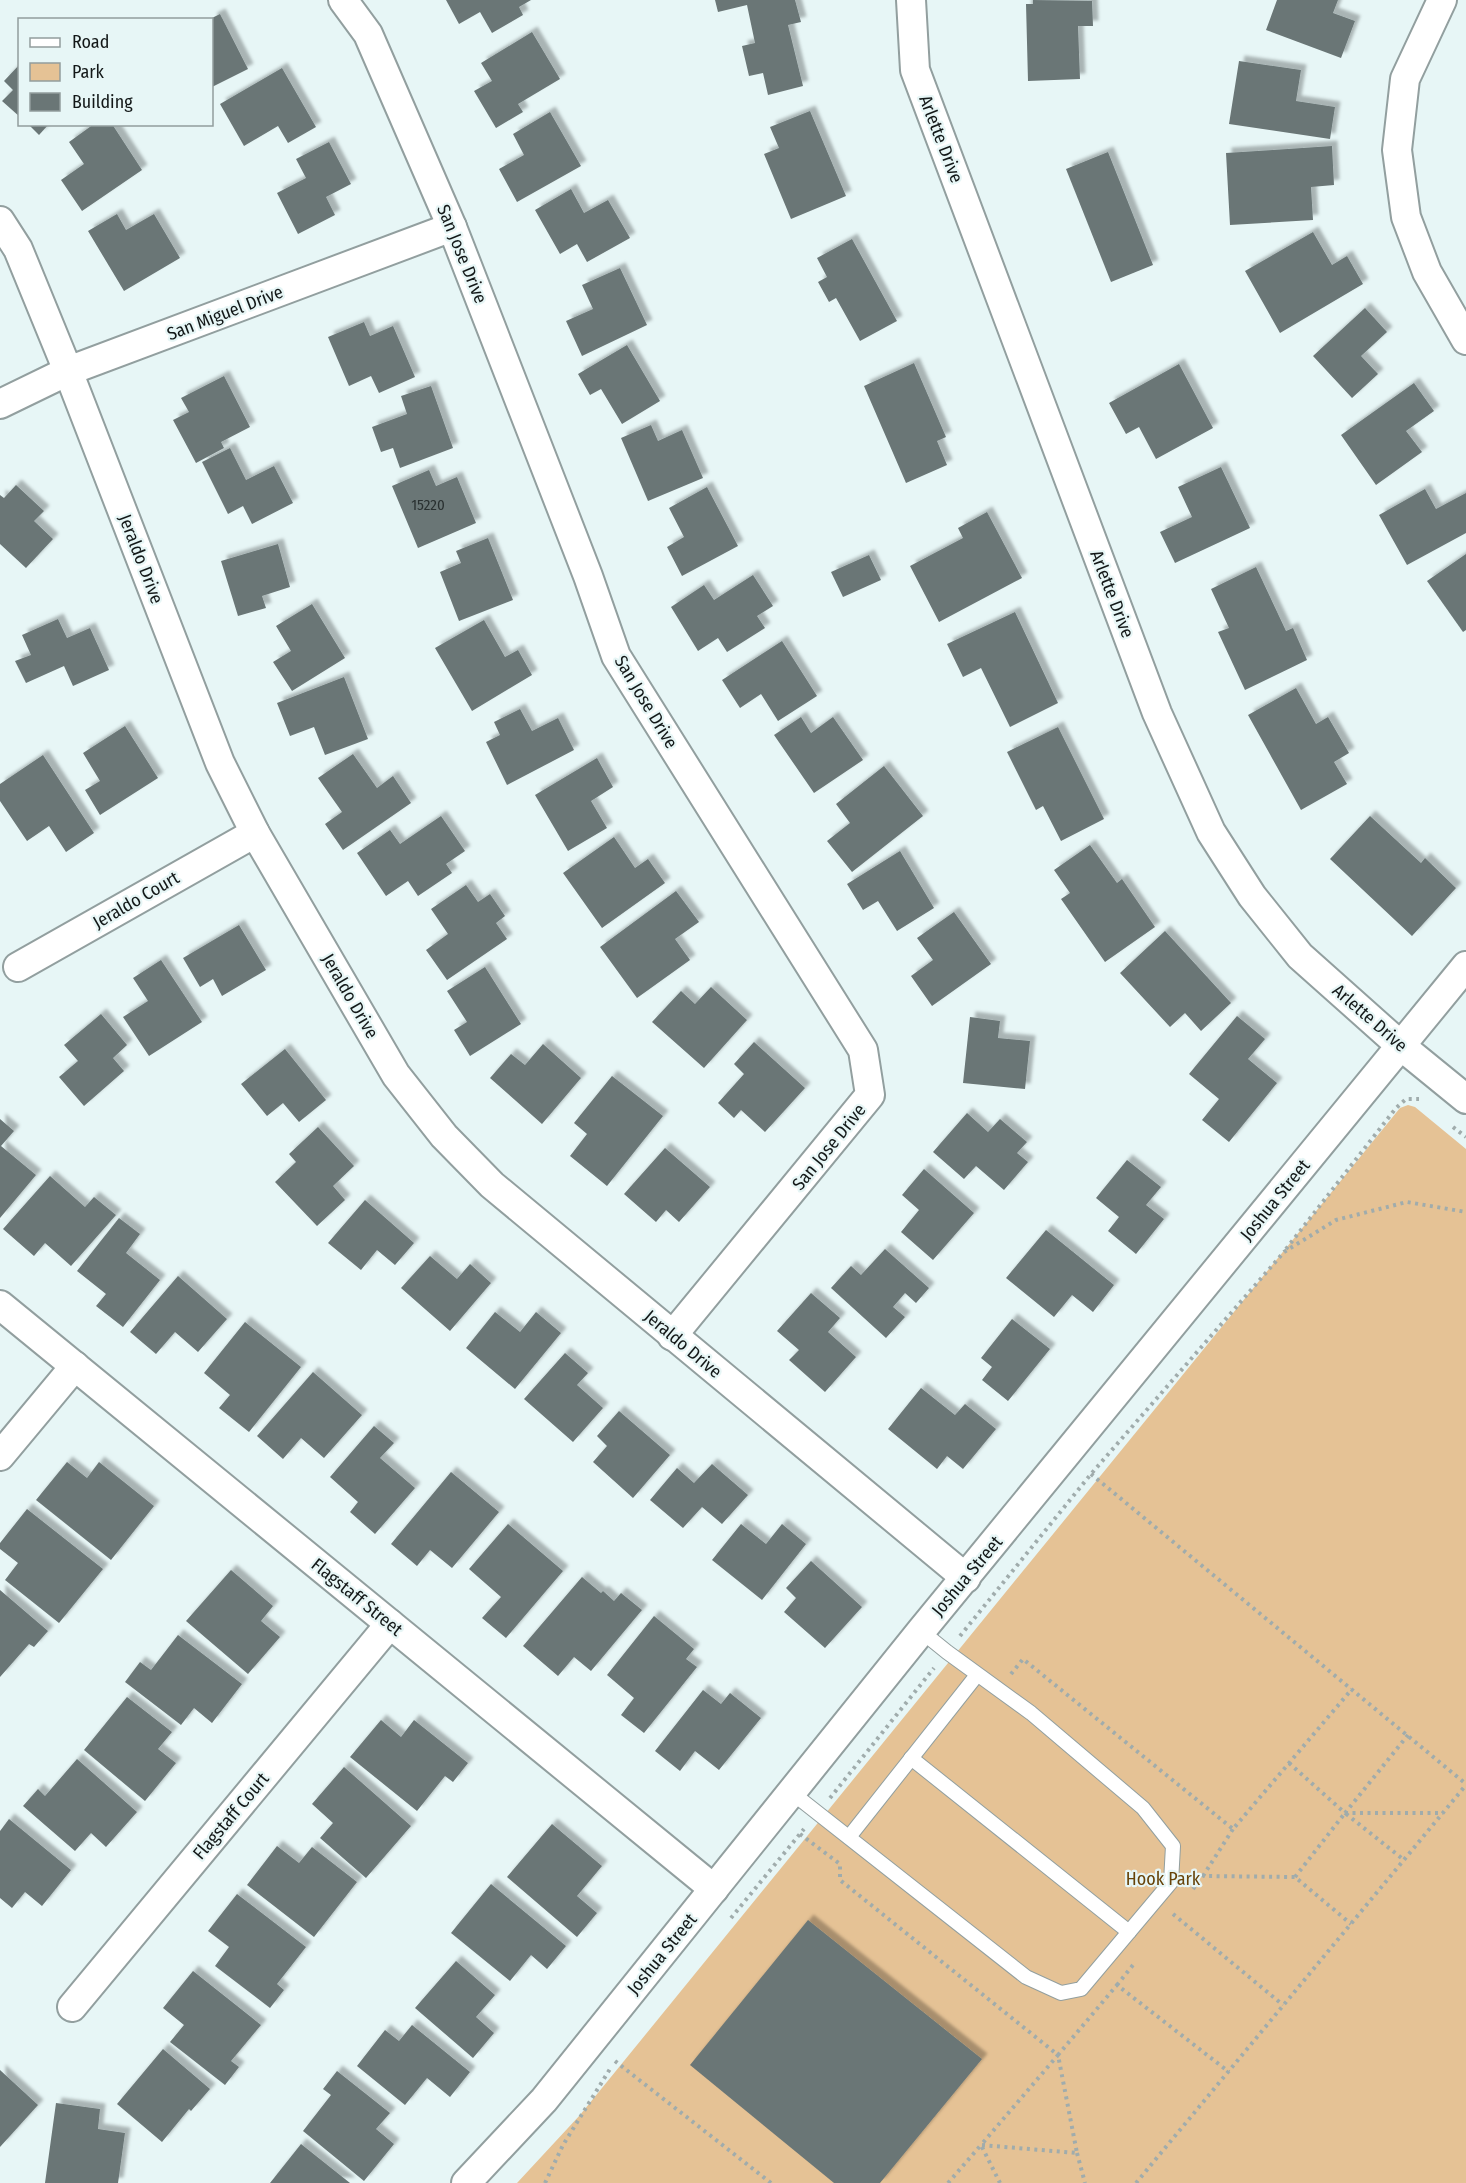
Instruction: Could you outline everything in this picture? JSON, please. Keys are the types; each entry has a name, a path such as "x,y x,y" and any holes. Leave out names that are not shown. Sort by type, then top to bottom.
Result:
{"street":[{"name":"San Jose Drive","path":"343,0 368,34 452,227 588,576 616,656 863,1050 870,1095 672,1336"},
{"name":"Arlette Drive","path":"911,0 915,70 1156,713 1211,832 1252,896 1300,956 1401,1046 1466,1099"},
{"path":"1442,0 1405,78 1397,150 1406,217 1427,272 1466,340"},
{"name":"Jeraldo Drive","path":"0,221 18,249 68,371 220,763 255,833 396,1075 444,1136 492,1185 966,1578"},
{"name":"San Miguel Drive","path":"0,404 68,371 452,227"},
{"name":"Jeraldo Court","path":"18,967 255,833"},
{"name":"Joshua Street","path":"466,2183 544,2100 921,1630 1466,966"},
{"name":"Flagstaff Street","path":"0,1305 714,1889"},
{"path":"0,1456 75,1366"},
{"name":"Flagstaff Court","path":"72,2007 390,1624"}],"lane":[{"path":"791,1792 1026,1977 1061,1993 1081,1989 1171,1882 1173,1846 1143,1808 1031,1713 977,1675 921,1630"},
{"path":"849,1837 977,1675"},
{"path":"911,1758 1130,1932"}],"path":[{"path":"1137,2183 1466,1785 1091,1474 1284,1252 1396,1108 1406,1100 1418,1099 1423,1102"},
{"path":"1451,1125 1466,1137"},
{"path":"1284,1252 1336,1220 1407,1202 1466,1212"},
{"path":"1006,1680 1023,1659 1233,1829"},
{"path":"1191,1892 1233,1829 1352,1689"},
{"path":"1295,1877 1408,1736"},
{"path":"1289,1763 1345,1813 1404,1860"},
{"path":"1345,1813 1444,1813"},
{"path":"800,1834 840,1864 840,1881 1058,2055 1085,2183"},
{"path":"1203,1876 1295,1877 1351,1924"},
{"path":"1179,1907 1173,1914 1283,2005"},
{"path":"948,2183 1117,1985 1229,2072"},
{"path":"615,2061 771,2183"},
{"path":"981,2145 1077,2153"},
{"path":"981,2145 1000,2183"}],"green space":[{"name":"Hook Park","path":"1408,1105 1415,1107 1466,1149 1466,2183 517,2183 580,2115 1400,1108"}],"building":[{"path":"446,0 531,0 519,7 523,15 492,33 480,12 459,24"},
{"path":"715,0 795,0 801,22 788,25 803,86 768,95 763,73 749,76 742,46 755,43 747,5 718,12"},
{"path":"1033,0 1092,1 1093,26 1078,26 1080,79 1028,81 1026,4 1033,4"},
{"path":"1277,0 1338,0 1333,13 1355,21 1341,58 1266,30"},
{"path":"220,14 248,69 213,86 213,18"},
{"path":"532,32 560,79 518,104 523,112 496,128 474,91 492,81 481,63"},
{"path":"1239,61 1301,70 1296,101 1335,107 1330,139 1229,124"},
{"path":"18,66 18,115 2,101 13,90 4,81"},
{"path":"282,68 316,127 288,143 278,126 244,146 220,104"},
{"path":"810,111 846,196 791,219 764,154 779,148 770,127"},
{"path":"550,112 581,166 517,202 499,169 524,155 513,134"},
{"path":"30,126 47,126 39,135"},
{"path":"91,126 113,126 142,170 82,211 61,180 84,164 69,142"},
{"path":"329,142 351,184 326,197 335,215 298,234 277,193 306,178 296,159"},
{"path":"1332,146 1334,185 1311,187 1313,220 1230,225 1226,153"},
{"path":"1108,152 1153,265 1111,282 1066,169"},
{"path":"571,189 584,213 608,200 630,238 587,262 577,244 560,254 535,210"},
{"path":"117,214 126,230 154,214 180,258 124,291 88,231"},
{"path":"1313,232 1332,265 1347,256 1363,284 1280,333 1245,271"},
{"path":"852,239 897,321 860,341 836,298 829,302 818,282 827,277 817,258"},
{"path":"620,268 647,325 582,356 566,321 593,309 582,285"},
{"path":"1365,308 1387,332 1361,356 1378,374 1352,398 1313,356"},
{"path":"364,322 370,336 393,326 415,377 379,393 371,376 349,386 328,337"},
{"path":"627,345 660,401 622,424 601,389 590,395 578,374"},
{"path":"914,363 946,437 937,441 947,465 906,483 864,386"},
{"path":"1179,364 1213,428 1156,459 1139,427 1126,434 1109,403"},
{"path":"224,376 250,427 221,442 224,448 196,463 173,420 189,412 181,398"},
{"path":"1414,383 1434,411 1406,431 1422,452 1376,485 1341,435"},
{"path":"431,386 453,448 400,468 393,448 381,452 372,427 407,414 401,396"},
{"path":"651,425 658,441 682,430 703,478 648,501 621,438"},
{"path":"230,448 246,480 274,466 293,503 252,524 243,506 228,514 202,462"},
{"path":"1221,467 1250,528 1175,563 1160,532 1192,517 1178,487"},
{"path":"429,470 436,486 457,477 476,523 418,548 392,486"},
{"path":"16,485 44,511 34,521 53,539 26,568 0,544 0,495 4,498"},
{"path":"707,487 738,546 682,576 667,547 684,537 669,508"},
{"path":"1425,489 1436,509 1466,493 1466,533 1407,565 1379,515"},
{"path":"987,512 1022,578 939,622 910,566 963,538 958,528"},
{"path":"488,538 513,600 459,621 440,572 461,563 456,551"},
{"path":"278,544 290,587 262,596 266,608 238,616 221,561"},
{"path":"1466,554 1466,630 1463,632 1427,581"},
{"path":"869,555 881,580 843,597 831,572"},
{"path":"1256,567 1286,631 1293,628 1307,660 1245,690 1218,632 1229,628 1211,589"},
{"path":"753,575 773,606 757,616 765,628 727,652 718,638 698,651 671,607 704,585 714,600"},
{"path":"312,604 345,658 292,691 273,662 291,651 276,626"},
{"path":"1015,612 1058,703 1010,727 981,668 963,677 947,644"},
{"path":"58,619 67,638 90,628 109,670 73,686 64,666 26,683 15,661 31,655 22,635"},
{"path":"484,620 505,657 518,650 532,675 472,711 435,648"},
{"path":"782,641 817,696 778,721 761,694 740,708 722,680"},
{"path":"344,677 368,739 325,755 314,727 290,736 277,703"},
{"path":"1296,688 1316,724 1328,717 1349,753 1334,762 1347,784 1301,810 1248,715"},
{"path":"520,709 532,731 558,718 574,750 507,785 486,742 500,735 494,722"},
{"path":"801,717 811,733 833,717 863,760 814,793 774,735"},
{"path":"125,726 158,778 100,815 85,790 100,781 83,753"},
{"path":"1058,727 1104,819 1061,841 1043,806 1036,810 1007,752"},
{"path":"353,754 377,788 393,776 411,803 343,850 325,824 342,812 318,778"},
{"path":"43,755 94,833 66,852 49,826 27,841 0,801 0,784"},
{"path":"597,758 613,787 591,801 607,828 568,851 535,795"},
{"path":"884,766 923,816 852,872 827,841 850,823 836,804"},
{"path":"441,816 465,851 446,864 452,873 418,896 408,881 386,896 357,853 390,830 400,844"},
{"path":"1370,816 1421,863 1425,858 1456,888 1412,936 1330,859"},
{"path":"614,837 635,868 648,859 665,883 602,928 563,873"},
{"path":"1090,845 1117,883 1122,879 1155,927 1105,962 1061,899 1070,893 1054,870"},
{"path":"900,851 934,908 897,931 878,901 863,910 847,884"},
{"path":"466,885 478,902 490,894 505,916 496,923 507,939 447,980 426,950 448,934 431,909"},
{"path":"676,891 699,922 675,939 690,960 637,998 600,947"},
{"path":"954,912 991,964 932,1006 911,976 933,960 917,938"},
{"path":"239,925 266,970 222,996 213,979 200,987 183,958"},
{"path":"1165,931 1231,1003 1201,1031 1185,1013 1170,1027 1120,973"},
{"path":"161,960 202,1022 149,1056 123,1017 148,1001 133,978"},
{"path":"485,967 521,1024 470,1056 454,1030 467,1022 447,991"},
{"path":"711,987 747,1020 704,1068 652,1022 681,991 695,1004"},
{"path":"101,1014 127,1045 113,1058 124,1071 84,1106 59,1077 78,1061 64,1045"},
{"path":"1237,1016 1265,1039 1248,1059 1277,1083 1229,1142 1202,1120 1219,1099 1189,1074"},
{"path":"970,1017 1000,1021 998,1038 1030,1041 1025,1089 963,1083"},
{"path":"754,1042 805,1088 765,1132 741,1110 734,1118 718,1103 744,1074 734,1064"},
{"path":"543,1044 581,1078 542,1124 490,1078 511,1054 525,1065"},
{"path":"285,1049 326,1100 299,1122 283,1103 267,1116 241,1084"},
{"path":"612,1076 663,1116 607,1186 570,1156 587,1134 574,1123"},
{"path":"967,1113 988,1132 1000,1119 1027,1142 1017,1153 1028,1162 1004,1190 976,1166 964,1179 933,1152"},
{"path":"0,1119 14,1131 1,1146 36,1175 0,1218"},
{"path":"318,1127 354,1166 333,1186 345,1200 317,1226 275,1182 296,1162 289,1154"},
{"path":"665,1148 710,1187 679,1222 666,1210 656,1222 624,1194"},
{"path":"1127,1160 1161,1187 1146,1205 1164,1219 1136,1254 1108,1231 1119,1217 1096,1198"},
{"path":"924,1169 974,1213 933,1260 901,1232 919,1210 902,1195"},
{"path":"50,1176 85,1207 94,1197 116,1215 71,1266 45,1243 34,1256 3,1229"},
{"path":"365,1200 414,1243 395,1265 377,1250 361,1270 328,1243"},
{"path":"119,1218 140,1234 126,1253 160,1280 123,1327 96,1306 106,1294 77,1271"},
{"path":"1046,1230 1114,1285 1093,1312 1072,1295 1054,1317 1006,1278"},
{"path":"885,1249 929,1288 916,1303 905,1293 893,1307 905,1317 886,1338 831,1288 851,1266 861,1275"},
{"path":"430,1256 457,1279 470,1264 491,1283 450,1331 401,1288"},
{"path":"178,1276 227,1319 198,1352 175,1332 156,1354 130,1332"},
{"path":"811,1293 840,1318 828,1332 856,1357 825,1392 789,1360 799,1350 777,1331"},
{"path":"495,1312 520,1332 536,1312 561,1333 515,1389 466,1348"},
{"path":"1012,1319 1050,1349 1008,1401 982,1380 992,1367 981,1358"},
{"path":"245,1322 301,1367 249,1432 219,1408 230,1395 204,1373"},
{"path":"565,1353 588,1373 577,1385 603,1408 573,1442 524,1399"},
{"path":"313,1372 362,1415 324,1458 301,1438 283,1459 257,1436"},
{"path":"921,1388 955,1415 965,1404 996,1429 963,1469 947,1456 937,1469 888,1429"},
{"path":"619,1411 670,1455 633,1498 593,1462 607,1446 597,1436"},
{"path":"374,1426 394,1443 380,1458 415,1488 375,1534 350,1512 358,1502 330,1477"},
{"path":"67,1462 87,1478 99,1462 154,1506 111,1560 36,1500"},
{"path":"712,1464 748,1495 722,1524 702,1507 683,1528 650,1500 677,1468 694,1483"},
{"path":"451,1472 499,1512 452,1568 430,1550 417,1566 391,1544"},
{"path":"27,1509 103,1569 59,1623 5,1580 18,1563 0,1549 0,1543"},
{"path":"508,1524 563,1571 506,1638 482,1618 501,1597 469,1569"},
{"path":"741,1524 766,1544 782,1524 806,1544 762,1600 712,1560"},
{"path":"811,1561 862,1607 825,1648 784,1612 796,1598 786,1588"},
{"path":"231,1570 273,1606 261,1621 280,1637 248,1674 186,1621"},
{"path":"582,1577 614,1601 621,1593 642,1610 591,1671 574,1657 558,1676 523,1646"},
{"path":"0,1590 48,1631 34,1647 29,1644 0,1677"},
{"path":"654,1616 694,1649 686,1659 697,1667 644,1733 621,1715 634,1698 607,1675"},
{"path":"178,1635 242,1684 212,1723 194,1708 181,1725 125,1682 140,1662 151,1670"},
{"path":"703,1690 721,1704 730,1693 761,1718 719,1770 695,1751 680,1771 655,1751"},
{"path":"127,1697 172,1732 158,1749 176,1763 145,1801 84,1750"},
{"path":"381,1720 401,1737 414,1720 468,1763 453,1782 445,1776 417,1811 350,1757"},
{"path":"77,1759 137,1812 106,1847 91,1833 75,1851 23,1806 38,1789 45,1796"},
{"path":"344,1767 411,1826 366,1878 320,1838 333,1823 312,1804"},
{"path":"9,1819 71,1870 42,1906 25,1892 12,1908 0,1898 0,1831"},
{"path":"552,1824 602,1866 577,1896 597,1913 577,1937 507,1877"},
{"path":"277,1846 299,1863 312,1847 357,1882 314,1937 247,1885"},
{"path":"491,1884 566,1946 547,1969 531,1955 510,1981 451,1933"},
{"path":"237,1894 306,1947 277,1984 284,1990 270,2008 215,1966 229,1947 208,1931"},
{"path":"808,1920 982,2059 880,2183 834,2183 690,2065"},
{"path":"456,1961 495,1995 476,2017 494,2033 473,2058 415,2008"},
{"path":"193,1971 261,2025 231,2061 239,2067 225,2085 170,2042 184,2025 163,2008"},
{"path":"412,2025 470,2072 450,2097 427,2078 405,2105 357,2066 385,2030 399,2041"},
{"path":"163,2049 210,2089 191,2111 189,2109 162,2142 117,2104"},
{"path":"0,2070 38,2105 0,2147"},
{"path":"337,2071 390,2113 376,2129 394,2144 364,2181 303,2131 331,2095 323,2089"},
{"path":"56,2103 100,2109 98,2129 125,2133 118,2183 45,2183"},
{"path":"301,2144 350,2183 270,2183"}]}
